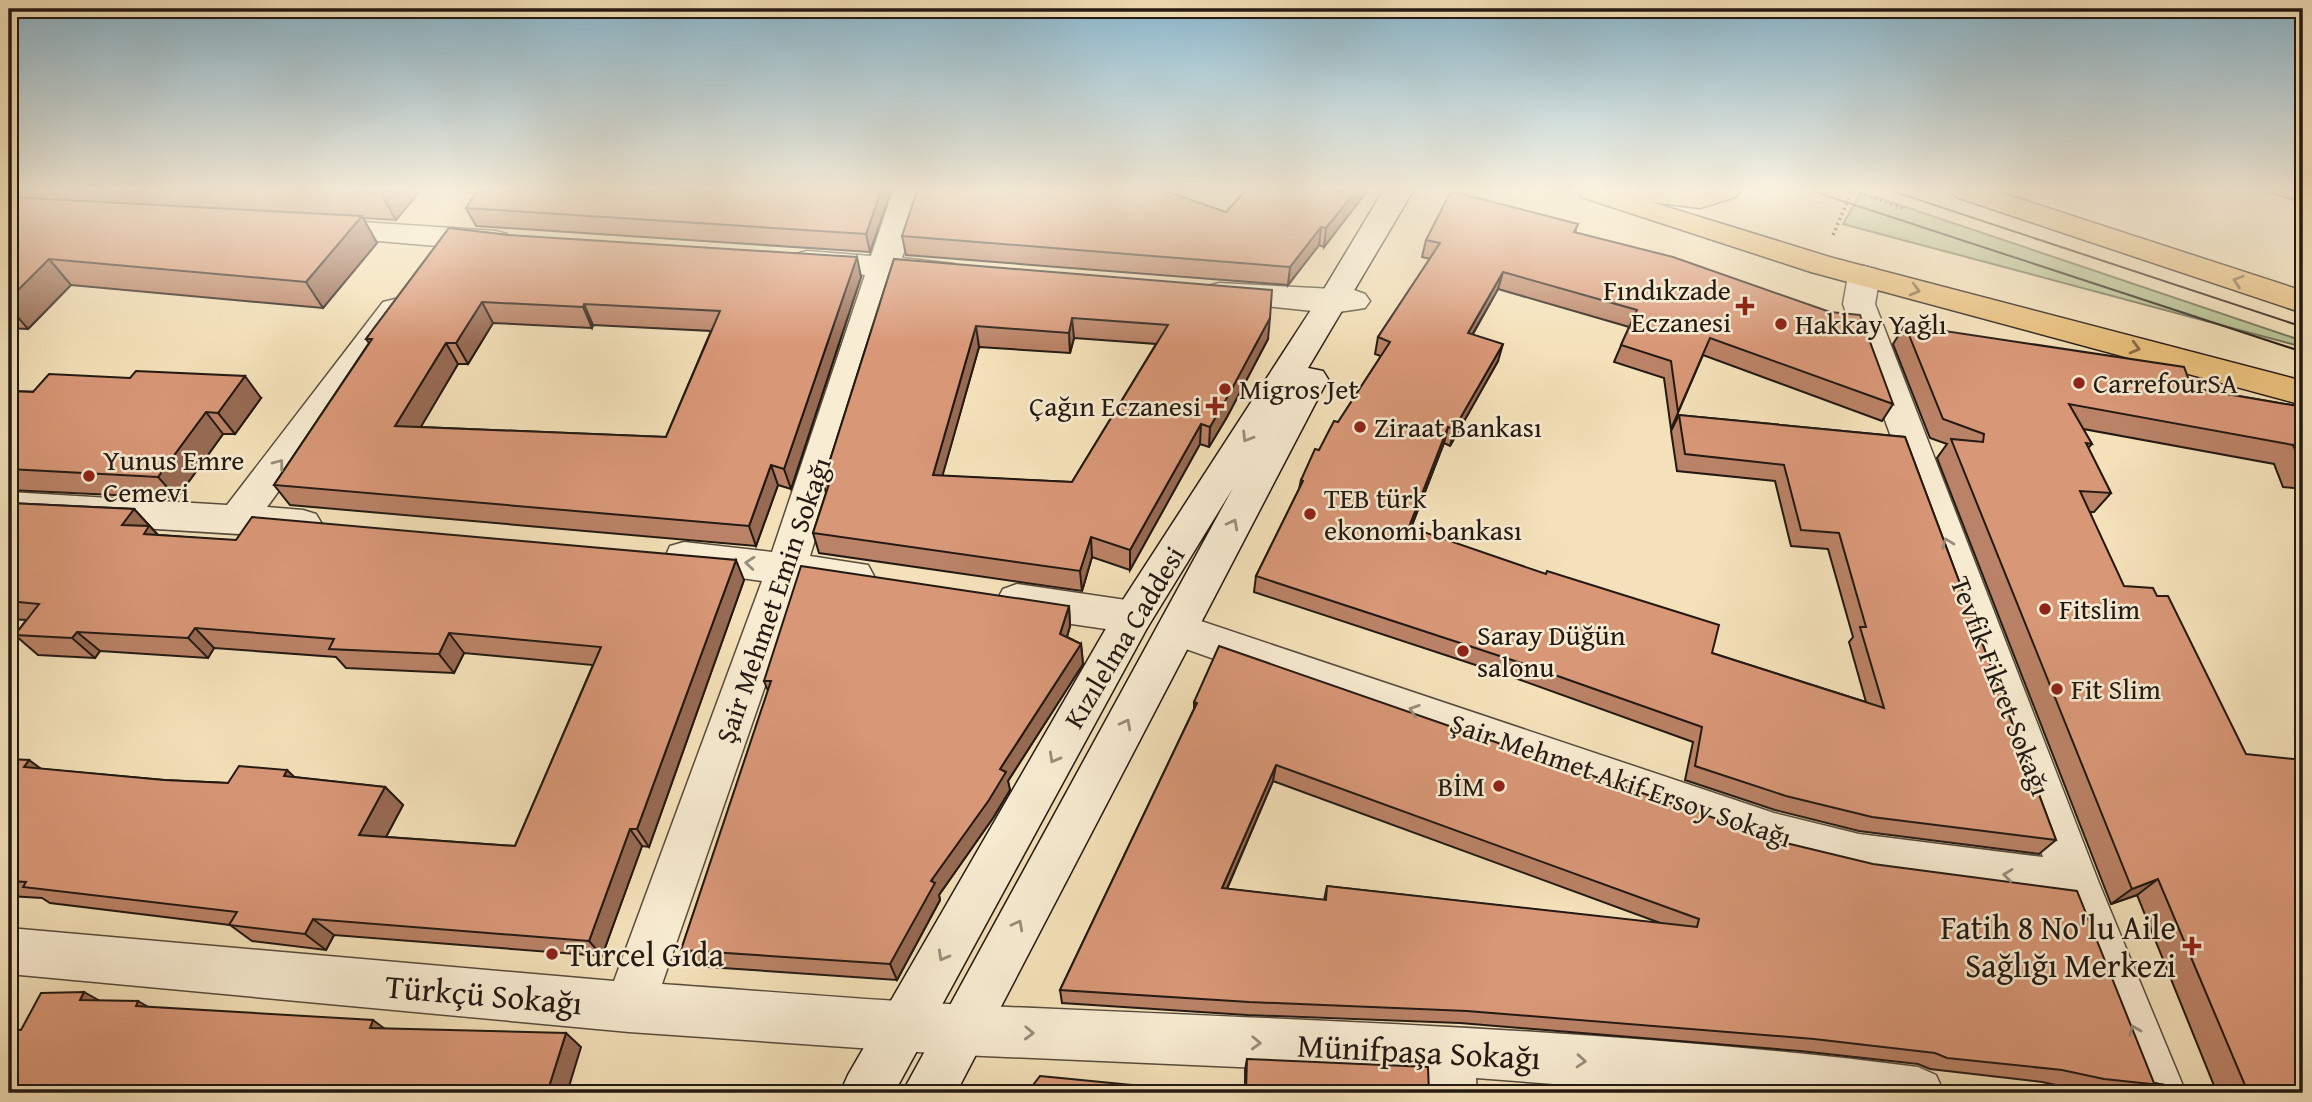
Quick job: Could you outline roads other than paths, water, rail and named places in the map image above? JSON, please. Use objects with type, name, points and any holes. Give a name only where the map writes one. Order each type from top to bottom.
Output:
[{"type":"main road","points":[[1748,242],[1822,265],[2303,393]]},
{"type":"main road","points":[[2123,242],[2303,302]]},
{"type":"street","points":[[238,518],[445,242]]},
{"type":"street","points":[[525,242],[531,244]]},
{"type":"street","name":"Şair Mehmet Emin Sokağı","points":[[629,1007],[788,566],[891,242]]},
{"type":"street","name":"Kızılelma Caddesi","points":[[928,1093],[1177,629],[1373,242]]},
{"type":"street","name":"Kızılelma Caddesi","points":[[866,1093],[1133,617],[1383,242]]},
{"type":"street","points":[[775,259],[978,274]]},
{"type":"street","name":"Tevfik Fikret Sokağı","points":[[1864,276],[1858,304],[2076,883],[2160,1093]]},
{"type":"street","points":[[1196,291],[1343,302]]},
{"type":"street","points":[[9,506],[238,518],[334,527]]},
{"type":"street","points":[[650,554],[788,566],[884,580]]},
{"type":"street","name":"Şair Mehmet Akif Ersoy Sokağı","points":[[981,594],[1133,617],[1177,629],[1774,834],[1859,855],[2076,883]]},
{"type":"street","name":"Türkçü Sokağı","points":[[9,951],[629,1007],[905,1024],[961,1030]]},
{"type":"street","name":"Münifpaşa Sokağı","points":[[961,1030],[1450,1072],[1786,1084],[1918,1093]]},
{"type":"tram line","points":[[1969,242],[2303,352]]},
{"type":"tram line","points":[[2047,242],[2303,327]]},
{"type":"place","name":"Fındıkzade Eczanesi","points":[[1745,306]]},
{"type":"place","name":"Hakkay Yağlı","points":[[1781,324]]},
{"type":"place","name":"CarrefourSA","points":[[2079,383]]},
{"type":"place","name":"Migros Jet","points":[[1225,389]]},
{"type":"place","name":"Çağın Eczanesi","points":[[1215,406]]},
{"type":"place","name":"Ziraat Bankası","points":[[1360,427]]},
{"type":"place","name":"Yunus Emre Cemevi","points":[[89,476]]},
{"type":"place","name":"TEB türk ekonomi bankası","points":[[1310,514]]},
{"type":"place","name":"Fitslim","points":[[2045,609]]},
{"type":"place","name":"Saray Düğün salonu","points":[[1463,651]]},
{"type":"place","name":"Fit Slim","points":[[2057,689]]},
{"type":"place","name":"BİM","points":[[1499,786]]},
{"type":"place","name":"Fatih 8 No'lu Aile Sağlığı Merkezi","points":[[2192,946]]},
{"type":"place","name":"Turcel Gıda","points":[[552,954]]}]
